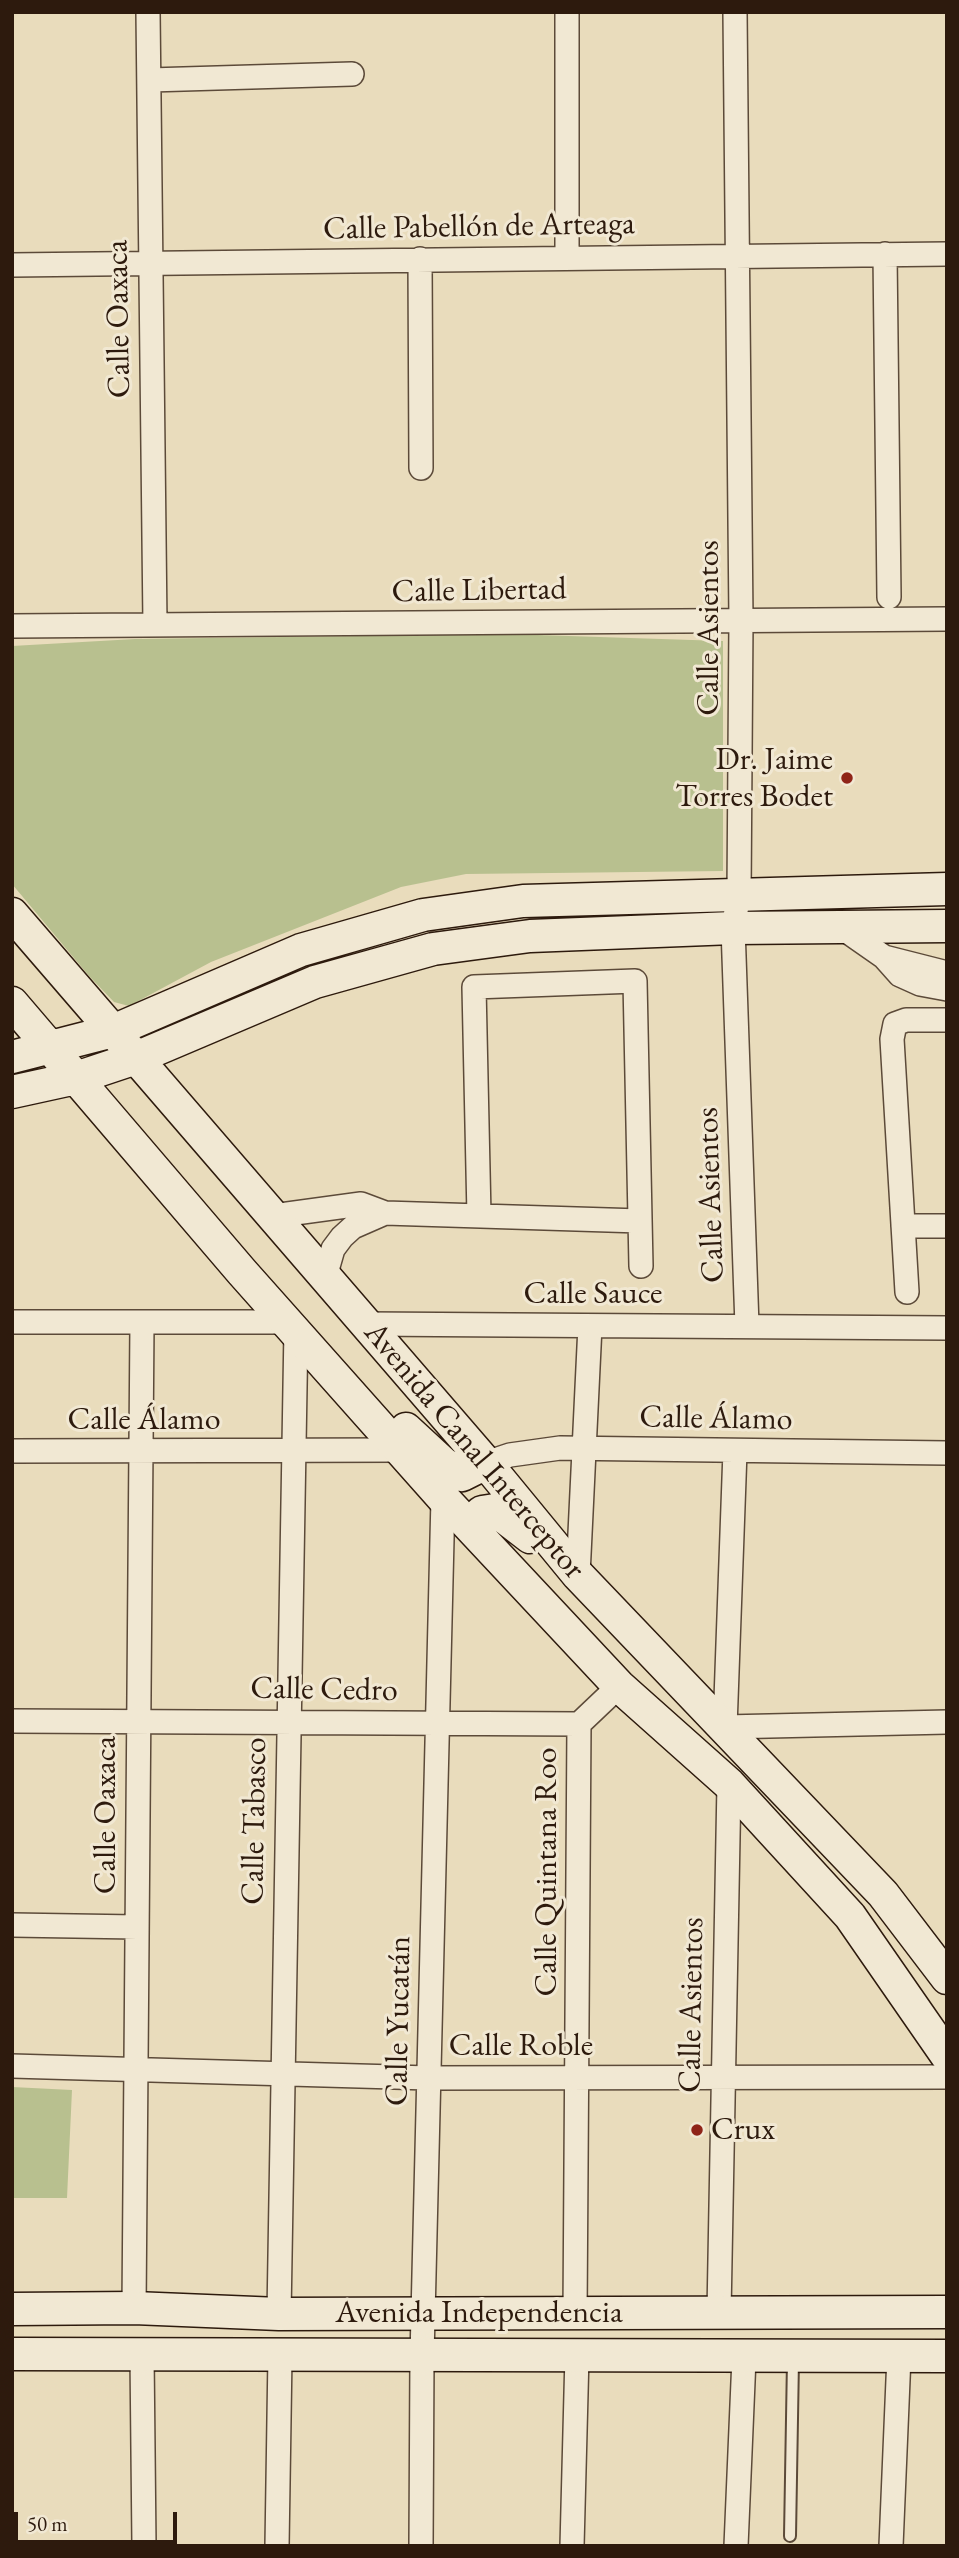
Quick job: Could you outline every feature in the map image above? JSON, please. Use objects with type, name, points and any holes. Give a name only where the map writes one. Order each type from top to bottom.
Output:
[{"type":"main road","points":[[12,1057],[113,1031],[301,950],[423,915],[523,901],[947,889]]},
{"type":"main road","name":"Avenida Canal Interceptor","points":[[12,914],[486,1463],[578,1575],[883,1894],[947,1978]]},
{"type":"main road","points":[[12,1092],[76,1078],[136,1058],[315,982],[433,949],[530,936],[733,928],[947,926]]},
{"type":"main road","name":"Avenida Canal Interceptor","points":[[12,1003],[242,1272],[293,1325],[443,1498],[619,1686],[729,1784],[850,1916],[947,2056]]},
{"type":"main road","points":[[341,1380],[383,1408],[444,1464],[462,1475],[486,1463]]},
{"type":"main road","points":[[472,1528],[474,1520],[482,1512],[495,1510],[552,1558],[578,1575]]},
{"type":"main road","name":"Avenida Independencia","points":[[12,2309],[134,2308],[279,2314],[947,2312]]},
{"type":"main road","name":"Avenida Independencia","points":[[12,2354],[744,2358],[947,2356]]},
{"type":"street","name":"Calle Oaxaca","points":[[148,12],[155,625]]},
{"type":"street","points":[[566,12],[567,258]]},
{"type":"street","name":"Calle Asientos","points":[[735,12],[741,620],[739,894],[733,928],[747,1326]]},
{"type":"street","points":[[150,80],[352,74]]},
{"type":"street","points":[[886,254],[889,597]]},
{"type":"street","name":"Calle Pabellón de Arteaga","points":[[12,265],[947,254]]},
{"type":"street","points":[[420,259],[421,468]]},
{"type":"street","name":"Calle Libertad","points":[[12,626],[947,619]]},
{"type":"street","points":[[842,927],[884,957],[900,975],[920,984],[947,989]]},
{"type":"street","points":[[884,957],[947,973]]},
{"type":"street","points":[[479,1216],[474,987],[635,981],[641,1266]]},
{"type":"street","points":[[907,1292],[892,1039],[895,1024],[906,1020],[947,1020]]},
{"type":"street","points":[[273,1216],[361,1204],[385,1213],[640,1221]]},
{"type":"street","points":[[325,1277],[330,1255],[342,1237],[353,1227],[385,1213]]},
{"type":"street","points":[[903,1226],[947,1226]]},
{"type":"street","points":[[12,1322],[293,1325]]},
{"type":"street","name":"Calle Oaxaca","points":[[134,2308],[142,1323]]},
{"type":"street","name":"Calle Sauce","points":[[366,1324],[947,1328]]},
{"type":"street","name":"Calle Tabasco","points":[[279,2314],[293,1325]]},
{"type":"street","points":[[578,1575],[590,1326]]},
{"type":"street","name":"Calle Álamo","points":[[486,1463],[538,1450],[584,1449],[947,1453]]},
{"type":"street","name":"Calle Álamo","points":[[12,1451],[140,1453],[402,1450]]},
{"type":"street","points":[[735,1451],[725,1727],[947,1722]]},
{"type":"street","name":"Calle Yucatán","points":[[421,2546],[422,2356],[443,1498]]},
{"type":"street","points":[[579,1724],[619,1686]]},
{"type":"street","name":"Calle Cedro","points":[[12,1721],[288,1720],[579,1724]]},
{"type":"street","name":"Calle Quintana Roo","points":[[575,2314],[579,1724]]},
{"type":"street","name":"Calle Asientos","points":[[719,2312],[729,1784]]},
{"type":"street","points":[[12,1926],[137,1927]]},
{"type":"street","name":"Calle Roble","points":[[12,2066],[429,2078],[947,2077]]},
{"type":"street","points":[[142,2355],[145,2546]]},
{"type":"street","points":[[277,2546],[280,2355]]},
{"type":"street","points":[[572,2546],[577,2355]]},
{"type":"street","points":[[891,2546],[899,2356]]},
{"type":"street","points":[[736,2546],[744,2358]]},
{"type":"lane","points":[[790,2536],[793,2357]]},
{"type":"green space","points":[[507,634],[723,641],[723,871],[466,874],[401,887],[211,962],[129,1006],[114,1002],[89,976],[12,884],[12,646],[135,639]]},
{"type":"green space","points":[[12,2087],[72,2090],[67,2198],[12,2198]]},
{"type":"place","name":"Dr. Jaime Torres Bodet","points":[[847,778]]},
{"type":"place","name":"Crux","points":[[697,2130]]}]
